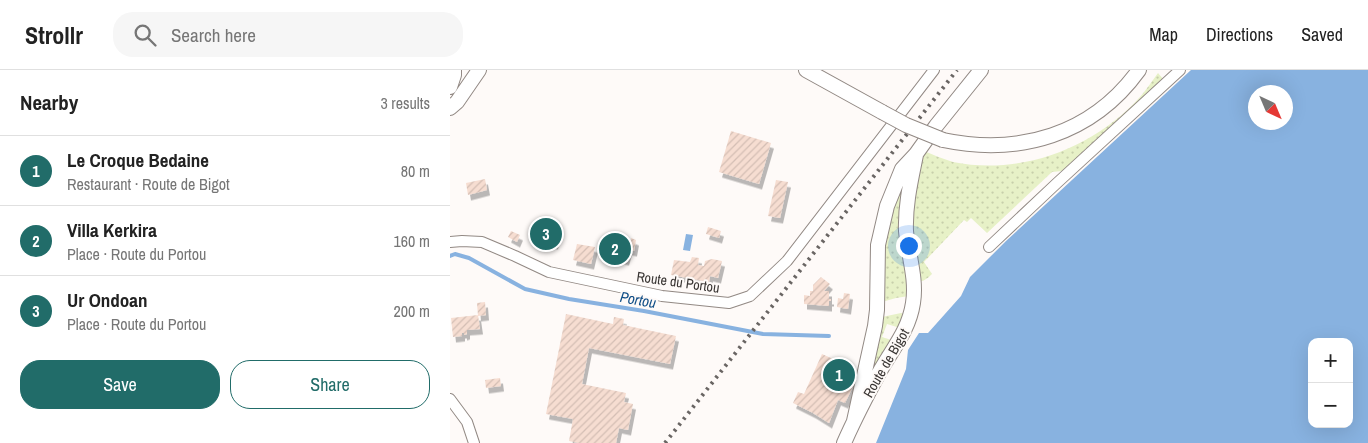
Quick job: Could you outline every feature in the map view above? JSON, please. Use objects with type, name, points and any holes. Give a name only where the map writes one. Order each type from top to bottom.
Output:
[{"type":"main road","points":[[450,87],[454,70]]},
{"type":"main road","points":[[450,108],[457,102],[479,70]]},
{"type":"main road","points":[[806,70],[913,128],[943,140],[1000,146],[1033,141],[1062,132],[1094,114],[1112,101],[1128,85],[1139,70]]},
{"type":"main road","name":"Route de Bigot","points":[[854,421],[875,326],[877,310],[877,259],[881,228],[887,206],[902,169],[916,154],[981,70]]},
{"type":"main road","name":"Route de Bigot","points":[[844,443],[870,389],[909,322],[914,297],[906,233],[906,212],[916,154]]},
{"type":"street","name":"Route du Portou","points":[[450,242],[482,242],[548,272],[662,296],[729,303],[750,296],[787,261],[934,70]]},
{"type":"street","points":[[989,247],[1180,70]]},
{"type":"street","points":[[450,399],[467,422],[474,443]]},
{"type":"green space","points":[[1158,73],[1164,80],[1104,136],[1062,171],[1052,172],[987,233],[971,218],[967,222],[964,220],[924,262],[932,274],[925,280],[919,281],[912,225],[918,166],[924,151],[953,162],[979,165],[1004,165],[1030,161],[1055,154],[1079,144],[1101,131],[1122,115],[1140,97]]},
{"type":"green space","points":[[897,191],[904,192],[909,296],[882,302],[882,250]]},
{"type":"green space","points":[[901,313],[906,315],[900,328],[887,324],[882,337],[891,340],[871,375],[882,317]]},
{"type":"water","points":[[1191,70],[1368,70],[1368,443],[876,443],[906,369],[908,350],[919,333],[928,333],[961,296],[970,277],[1006,241]]},
{"type":"water","points":[[686,234],[693,235],[690,251],[683,250]]},
{"type":"building","points":[[731,131],[771,143],[759,184],[719,172]]},
{"type":"building","points":[[485,179],[487,190],[468,195],[466,183]]},
{"type":"building","points":[[776,180],[788,182],[780,218],[768,216]]},
{"type":"building","points":[[535,222],[559,230],[555,244],[537,239],[538,235],[532,233]]},
{"type":"building","points":[[708,227],[721,231],[719,238],[706,234]]},
{"type":"building","points":[[511,231],[520,235],[517,242],[508,237]]},
{"type":"building","points":[[631,238],[636,240],[634,251],[629,250],[626,260],[600,254],[603,239],[630,245]]},
{"type":"building","points":[[577,244],[595,247],[591,264],[573,260]]},
{"type":"building","points":[[692,257],[699,258],[698,265],[704,266],[705,261],[712,259],[722,261],[718,278],[710,276],[709,282],[671,275],[674,260],[690,262]]},
{"type":"building","points":[[821,277],[830,284],[824,291],[829,291],[829,299],[831,301],[829,301],[829,306],[804,304],[804,295],[810,296],[810,291],[813,291],[813,285]]},
{"type":"building","points":[[844,293],[850,294],[848,309],[837,307],[838,298],[843,299]]},
{"type":"building","points":[[485,302],[486,315],[478,316],[477,303]]},
{"type":"building","points":[[566,314],[613,324],[614,317],[624,319],[623,325],[676,336],[670,364],[589,348],[582,384],[626,393],[624,402],[633,404],[628,430],[619,428],[616,443],[579,443],[569,441],[573,419],[546,414]]},
{"type":"building","points":[[478,315],[480,329],[467,330],[467,334],[464,335],[462,333],[462,336],[453,337],[451,318]]},
{"type":"building","points":[[822,354],[842,363],[841,365],[850,369],[848,372],[858,376],[845,403],[838,400],[829,423],[793,403],[798,392],[804,394]]},
{"type":"building","points":[[500,378],[501,386],[486,388],[485,380]]},
{"type":"waterway","name":"Portou","points":[[450,256],[455,254],[469,258],[525,289],[569,299],[644,311],[763,334],[829,336]]},
{"type":"railway","points":[[665,443],[957,70]]},
{"type":"place","name":"Ur Ondoan","points":[[546,234]]},
{"type":"place","name":"Villa Kerkira","points":[[615,249]]},
{"type":"place","name":"Le Croque Bedaine","points":[[839,375]]}]
